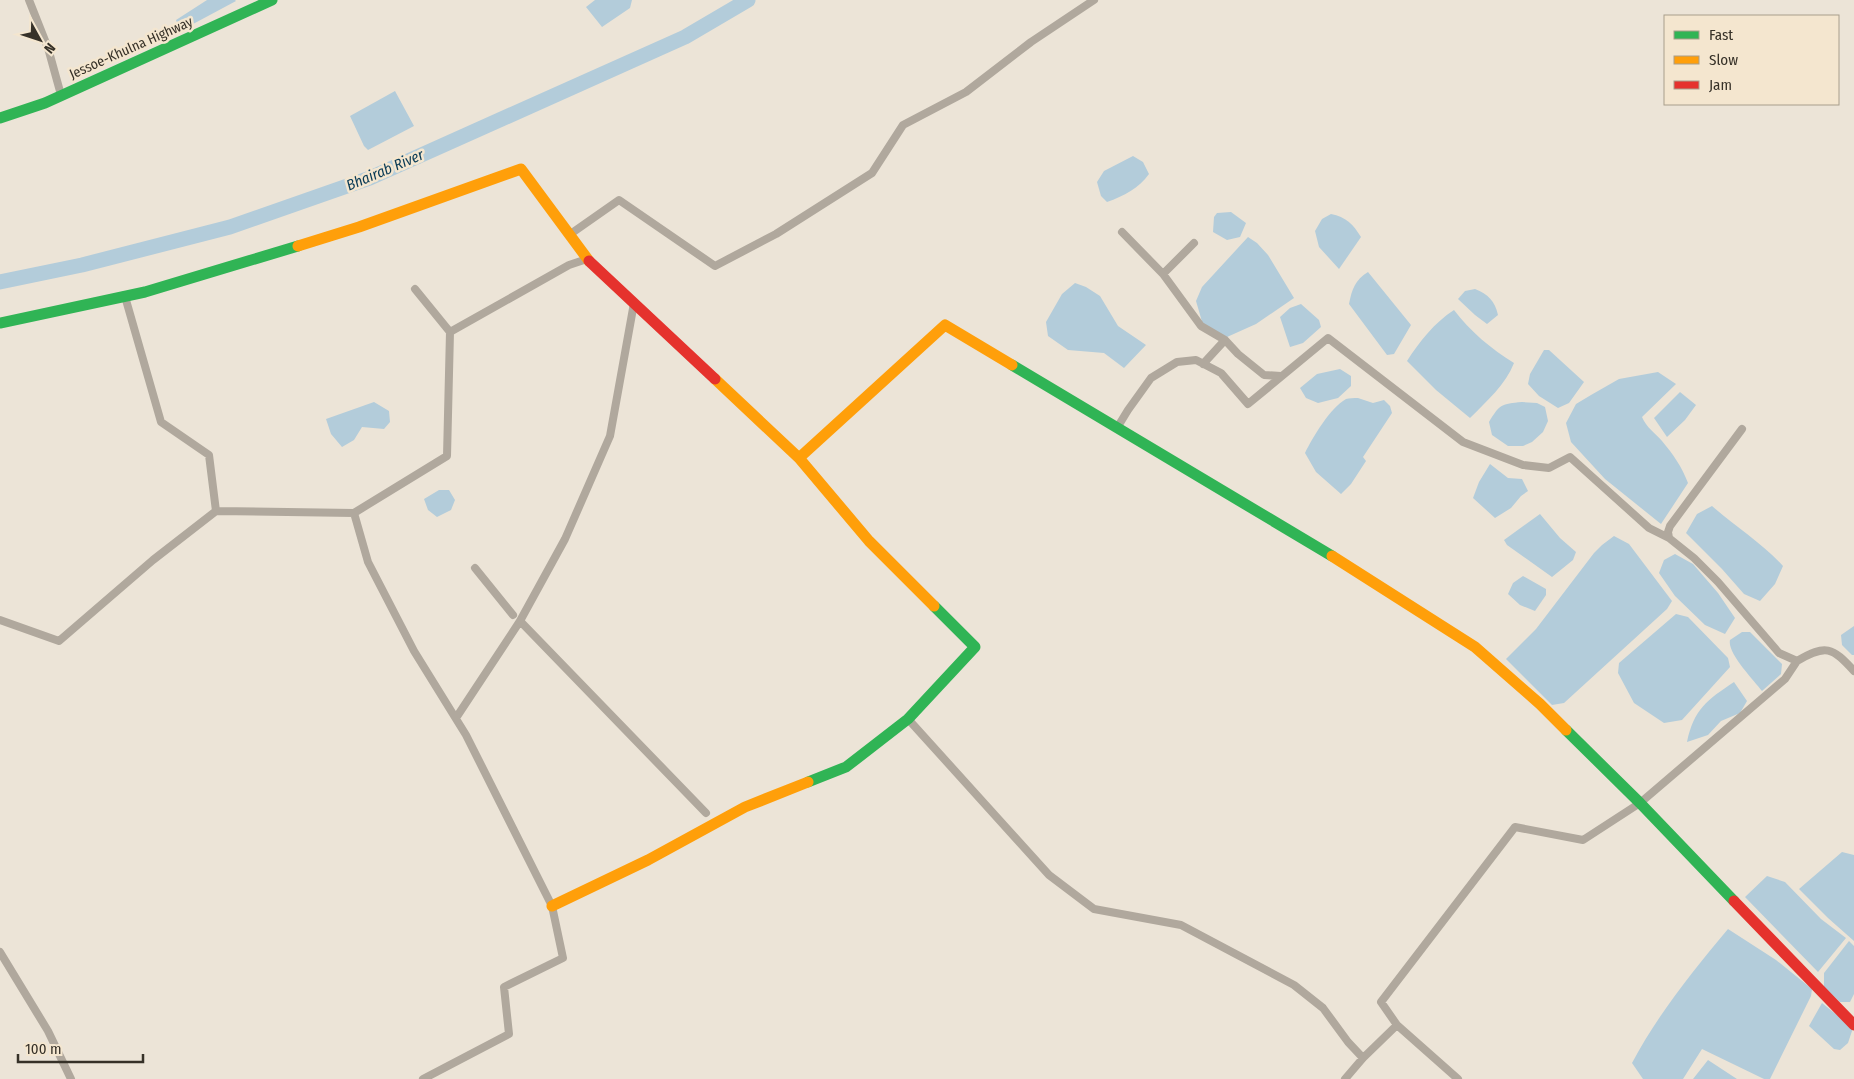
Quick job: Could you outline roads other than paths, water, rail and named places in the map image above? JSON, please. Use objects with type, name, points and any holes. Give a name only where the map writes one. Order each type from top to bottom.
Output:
[{"type":"main road","name":"Jessoe-Khulna Highway","points":[[0,118],[62,96],[272,0]]},
{"type":"main road","points":[[0,324],[145,292],[359,227],[521,169],[587,259],[799,458],[869,541],[975,647],[908,719],[846,767],[745,808],[648,860],[552,906]]},
{"type":"main road","points":[[799,458],[945,324],[1360,573],[1475,647],[1540,704],[1640,803],[1854,1026]]},
{"type":"street","points":[[29,0],[48,48],[62,96]]},
{"type":"street","points":[[569,235],[619,200],[715,266],[776,234],[872,173],[903,125],[966,92],[1032,42],[1094,0]]},
{"type":"street","points":[[1122,232],[1163,274],[1201,326],[1225,340],[1238,354],[1264,375],[1281,376]]},
{"type":"street","points":[[1163,274],[1194,244]]},
{"type":"street","points":[[450,332],[569,265],[587,259]]},
{"type":"street","points":[[0,620],[59,641],[153,560],[216,511],[354,513],[447,456],[450,332],[415,289]]},
{"type":"street","points":[[126,300],[161,422],[210,454],[216,511]]},
{"type":"street","points":[[456,718],[520,621],[566,539],[610,436],[634,303]]},
{"type":"street","points":[[1117,428],[1151,378],[1177,362],[1196,360],[1221,374],[1248,404],[1328,338],[1463,442],[1523,465],[1549,468],[1570,457],[1649,528],[1669,538],[1694,558],[1718,582],[1779,653],[1797,661]]},
{"type":"street","points":[[1203,364],[1225,340]]},
{"type":"street","points":[[1669,538],[1670,526],[1742,429]]},
{"type":"street","points":[[354,513],[368,562],[414,652],[466,735],[552,906],[563,958],[504,987],[509,1034],[423,1079]]},
{"type":"street","points":[[475,568],[512,615]]},
{"type":"street","points":[[520,621],[706,813]]},
{"type":"street","points":[[1458,1079],[1397,1025],[1382,1002],[1514,826],[1583,840],[1640,803],[1785,679],[1797,661],[1812,652],[1827,650],[1839,654],[1854,671]]},
{"type":"street","points":[[908,719],[1049,875],[1094,909],[1181,925],[1294,984],[1323,1008],[1348,1042],[1363,1058]]},
{"type":"street","points":[[0,952],[48,1031],[71,1079]]},
{"type":"street","points":[[1345,1079],[1363,1058],[1397,1025]]},
{"type":"water","points":[[207,0],[236,1],[180,31],[176,20]]},
{"type":"water","points":[[595,0],[632,0],[630,8],[602,27],[586,7]]},
{"type":"water","points":[[395,91],[414,126],[368,150],[364,146],[350,116]]},
{"type":"water","points":[[1133,156],[1143,162],[1149,174],[1131,191],[1107,202],[1101,196],[1097,182],[1104,171]]},
{"type":"water","points":[[1231,212],[1246,223],[1240,237],[1227,240],[1213,232],[1214,217],[1217,213]]},
{"type":"water","points":[[1331,214],[1349,222],[1361,237],[1339,269],[1319,247],[1315,231],[1322,219]]},
{"type":"water","points":[[1248,237],[1257,243],[1268,255],[1294,298],[1256,324],[1227,337],[1203,325],[1196,301],[1202,287]]},
{"type":"water","points":[[1368,272],[1411,325],[1394,354],[1387,355],[1349,304],[1355,285]]},
{"type":"water","points":[[1075,283],[1086,287],[1100,296],[1118,326],[1146,345],[1124,368],[1104,353],[1068,350],[1048,336],[1046,322],[1062,294]]},
{"type":"water","points":[[1475,289],[1484,293],[1497,310],[1498,315],[1487,324],[1458,299],[1465,291]]},
{"type":"water","points":[[1301,304],[1319,320],[1321,327],[1303,343],[1290,347],[1280,317],[1290,308]]},
{"type":"water","points":[[1454,310],[1481,339],[1514,363],[1501,385],[1470,418],[1436,390],[1407,361],[1428,333]]},
{"type":"water","points":[[1544,350],[1549,350],[1584,382],[1569,403],[1558,408],[1539,396],[1528,384],[1530,374]]},
{"type":"water","points":[[1340,369],[1351,376],[1351,386],[1338,398],[1318,403],[1306,398],[1300,388],[1317,374]]},
{"type":"water","points":[[1658,372],[1676,384],[1642,417],[1648,427],[1673,456],[1688,483],[1661,524],[1605,479],[1571,442],[1566,423],[1576,404],[1619,379]]},
{"type":"water","points":[[1680,392],[1696,405],[1685,420],[1667,437],[1654,418]]},
{"type":"water","points":[[1358,398],[1373,403],[1384,400],[1390,406],[1392,413],[1363,457],[1366,461],[1351,484],[1341,494],[1316,472],[1305,453],[1317,431],[1334,409],[1346,399]]},
{"type":"water","points":[[374,402],[389,411],[390,422],[384,429],[362,427],[354,440],[342,447],[331,434],[326,419]]},
{"type":"water","points":[[1522,402],[1537,403],[1545,407],[1548,421],[1543,432],[1532,442],[1523,446],[1508,446],[1492,435],[1489,422],[1502,406]]},
{"type":"water","points":[[1490,464],[1508,478],[1522,479],[1528,491],[1511,508],[1495,518],[1473,498],[1479,482]]},
{"type":"water","points":[[439,490],[449,490],[455,500],[451,510],[437,517],[428,510],[424,499]]},
{"type":"water","points":[[1712,506],[1758,542],[1783,566],[1775,584],[1760,601],[1744,594],[1686,533],[1697,514]]},
{"type":"water","points":[[1540,514],[1560,538],[1576,552],[1573,560],[1552,577],[1507,545],[1504,540]]},
{"type":"water","points":[[1614,536],[1629,544],[1672,601],[1667,609],[1564,703],[1552,705],[1506,659],[1536,629],[1594,553]]},
{"type":"water","points":[[1675,554],[1693,564],[1718,593],[1735,618],[1725,634],[1705,625],[1675,596],[1659,573],[1664,560]]},
{"type":"water","points":[[1523,576],[1546,589],[1546,595],[1535,611],[1520,605],[1508,594],[1513,583]]},
{"type":"water","points":[[1676,614],[1688,617],[1728,658],[1730,667],[1682,720],[1664,723],[1634,703],[1618,673],[1619,663]]},
{"type":"water","points":[[1854,626],[1854,655],[1852,655],[1842,645],[1841,635]]},
{"type":"water","points":[[1742,632],[1750,632],[1782,664],[1781,674],[1762,691],[1737,659],[1730,645],[1730,640]]},
{"type":"water","points":[[1734,682],[1747,701],[1740,713],[1721,721],[1708,735],[1687,742],[1694,721],[1703,706],[1716,694]]},
{"type":"water","points":[[1842,852],[1854,855],[1854,941],[1799,889]]},
{"type":"water","points":[[1767,876],[1785,882],[1821,919],[1846,938],[1818,972],[1745,897]]},
{"type":"water","points":[[1728,929],[1776,960],[1812,989],[1811,996],[1770,1079],[1764,1079],[1702,1049],[1683,1079],[1643,1079],[1632,1063],[1642,1045],[1677,993]]},
{"type":"water","points":[[1849,941],[1854,946],[1854,994],[1850,1002],[1840,1002],[1824,987],[1824,973]]},
{"type":"water","points":[[1822,1003],[1853,1028],[1848,1043],[1840,1050],[1834,1049],[1809,1026]]},
{"type":"water","points":[[1708,1060],[1737,1079],[1693,1079]]},
{"type":"waterway","name":"Bhairab River","points":[[0,282],[82,265],[230,227],[370,178],[685,37],[748,0]]}]
